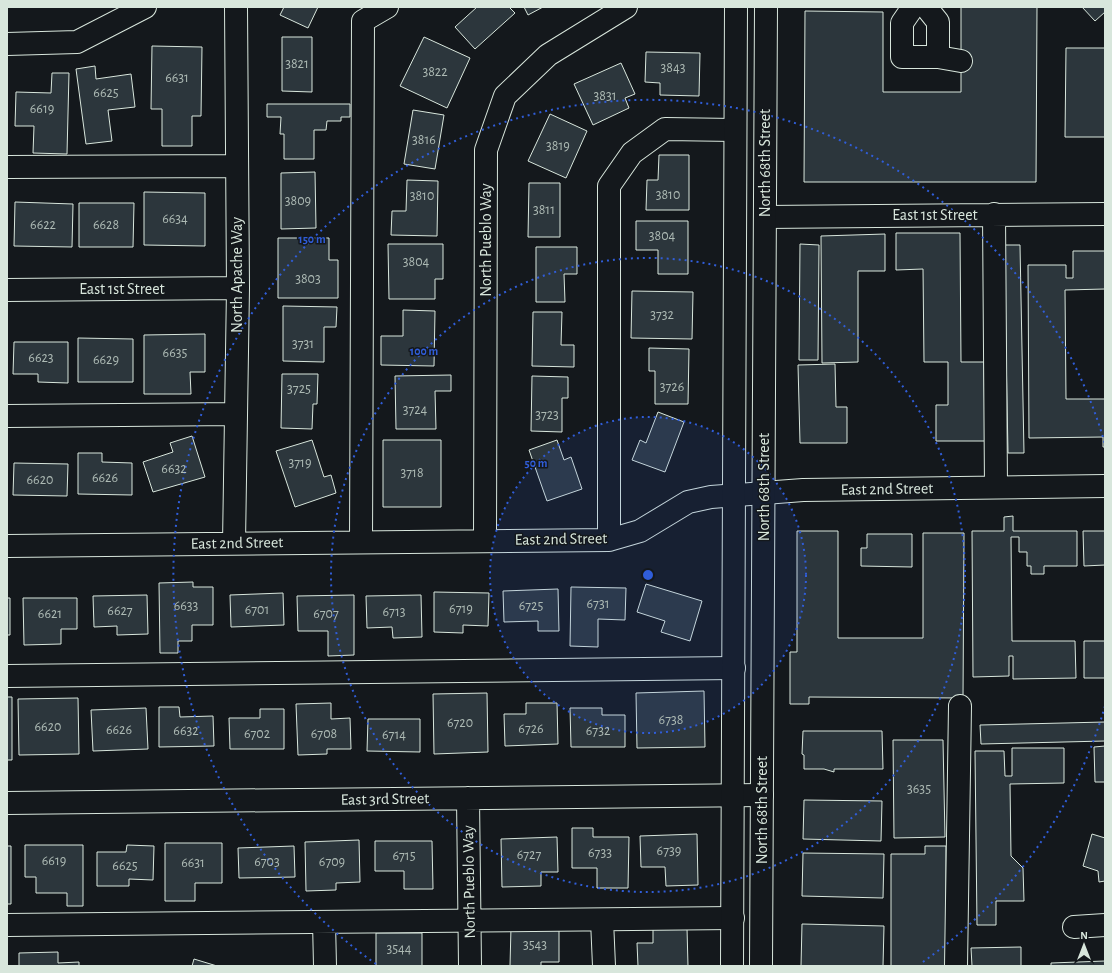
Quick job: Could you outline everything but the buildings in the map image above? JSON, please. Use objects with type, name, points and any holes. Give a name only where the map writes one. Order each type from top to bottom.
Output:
[{"type":"street","points":[[7,44],[77,42],[144,7]]},
{"type":"street","name":"North Apache Way","points":[[234,543],[238,288],[236,7]]},
{"type":"street","points":[[361,542],[363,22],[387,7]]},
{"type":"street","name":"North Pueblo Way","points":[[485,540],[486,150],[505,96],[548,55],[626,7]]},
{"type":"street","name":"North 68th Street","points":[[732,966],[736,7]]},
{"type":"street","name":"North 68th Street","points":[[761,966],[766,7]]},
{"type":"street","points":[[913,7],[902,23],[902,57],[938,57],[961,61]]},
{"type":"street","points":[[926,7],[938,22],[938,57]]},
{"type":"street","points":[[609,540],[609,186],[632,153],[665,129],[735,130]]},
{"type":"street","points":[[7,167],[237,166]]},
{"type":"street","points":[[994,214],[996,487]]},
{"type":"street","name":"East 1st Street","points":[[765,216],[1105,214]]},
{"type":"street","name":"East 1st Street","points":[[7,290],[238,288]]},
{"type":"street","points":[[7,416],[236,414]]},
{"type":"street","name":"East 2nd Street","points":[[7,546],[485,540],[609,540],[640,531],[688,502],[711,497],[803,490],[1105,486]]},
{"type":"street","points":[[7,676],[734,668]]},
{"type":"street","points":[[956,966],[960,706]]},
{"type":"street","name":"East 3rd Street","points":[[7,803],[710,796],[732,794],[762,795]]},
{"type":"street","name":"North Pueblo Way","points":[[468,798],[470,966]]},
{"type":"street","points":[[7,926],[733,918]]},
{"type":"street","points":[[602,920],[604,966]]},
{"type":"street","points":[[324,922],[325,966]]},
{"type":"street","points":[[1074,927],[1105,925]]}]
